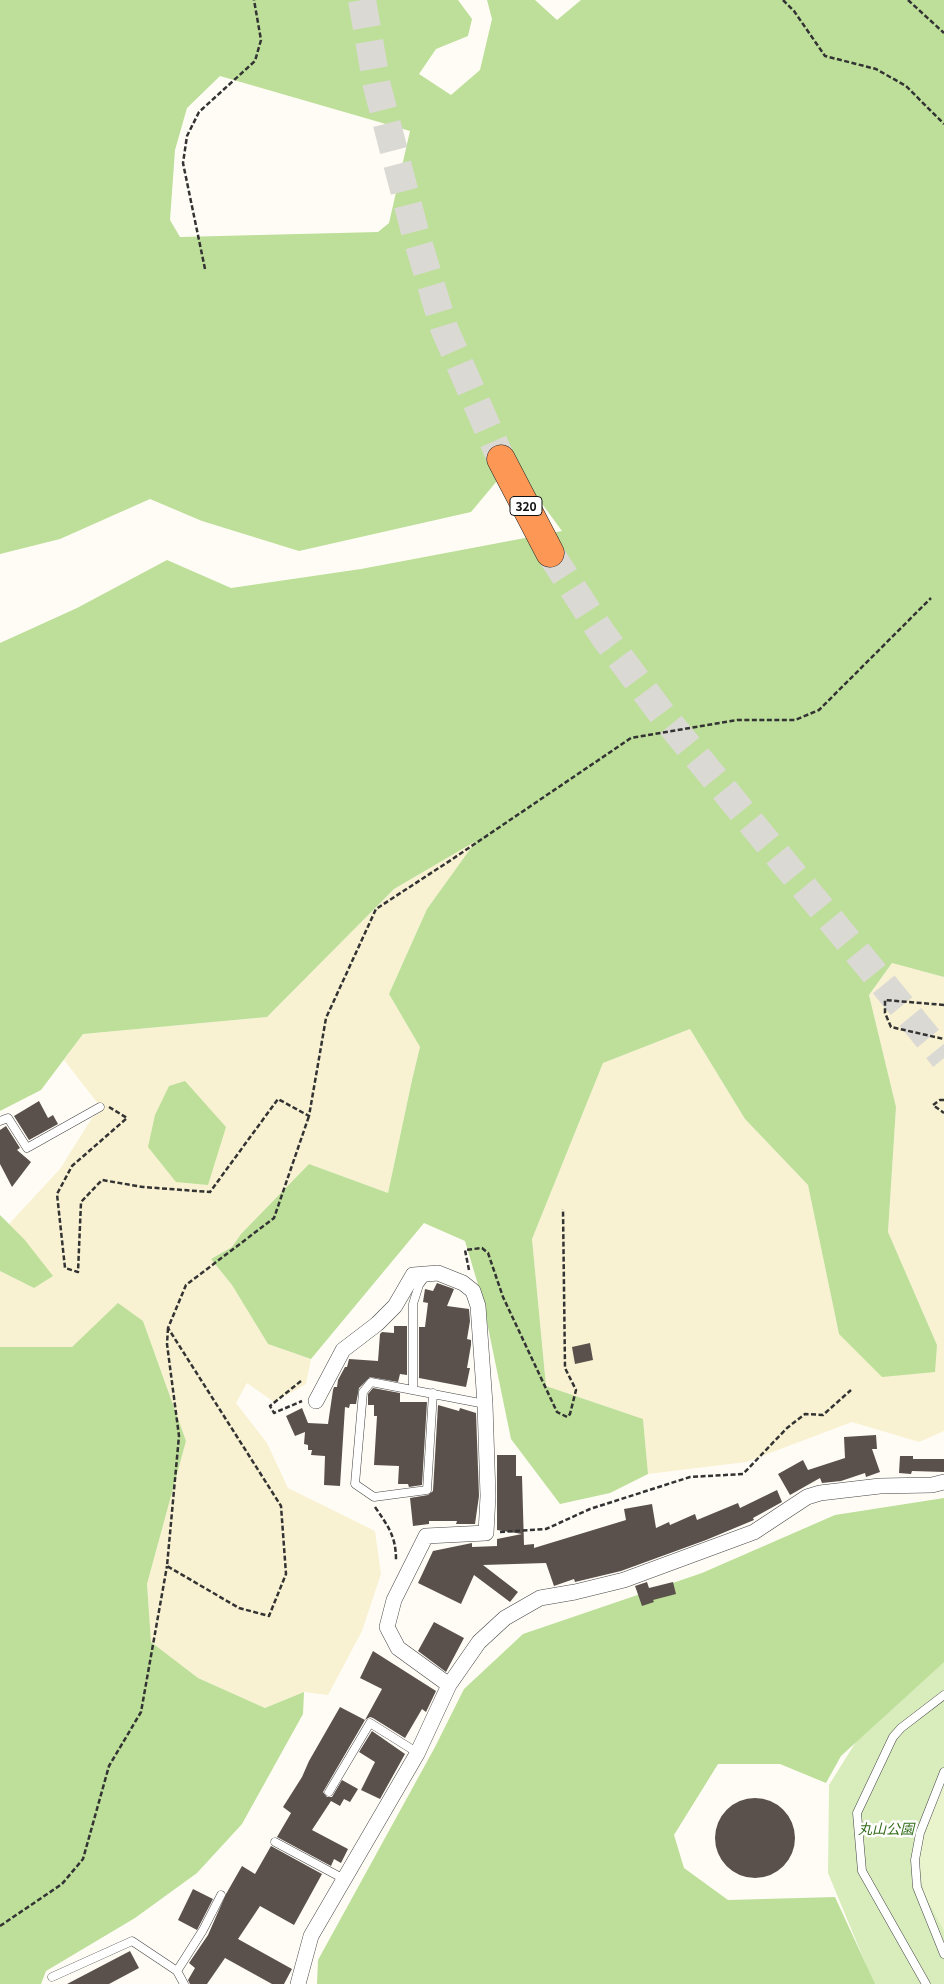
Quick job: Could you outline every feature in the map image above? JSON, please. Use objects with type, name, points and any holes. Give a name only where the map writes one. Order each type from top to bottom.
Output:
[{"type":"highway","name":"320","points":[[501,459],[550,553]]},
{"type":"street","points":[[318,1397],[343,1350],[377,1324],[395,1306],[413,1275],[438,1273],[464,1283],[473,1291],[478,1306],[485,1404],[488,1496],[486,1533],[426,1536],[394,1600],[387,1627],[398,1648],[449,1685]]},
{"type":"street","points":[[298,1984],[311,1936],[418,1752],[449,1685],[480,1642],[505,1618],[540,1598],[576,1592],[624,1580],[754,1532],[807,1496],[880,1486],[932,1485],[944,1482]]},
{"type":"lane","points":[[0,1121],[8,1118],[27,1148],[100,1107]]},
{"type":"lane","points":[[413,1389],[413,1304],[419,1285],[428,1273]]},
{"type":"lane","points":[[433,1393],[427,1490],[374,1497],[355,1484],[363,1392],[371,1382],[413,1389],[433,1393],[485,1404]]},
{"type":"lane","points":[[926,1984],[862,1871],[857,1814],[893,1737],[901,1728],[944,1695]]},
{"type":"lane","points":[[329,1792],[370,1723],[418,1752]]},
{"type":"lane","points":[[944,1772],[920,1833],[915,1860],[916,1887],[944,1954]]},
{"type":"lane","points":[[275,1842],[344,1879]]},
{"type":"lane","points":[[177,1971],[203,1930],[221,1895]]},
{"type":"lane","points":[[52,1977],[132,1941],[177,1971],[184,1984]]},
{"type":"path","points":[[205,269],[183,163],[187,136],[199,112],[255,61],[261,40],[254,0]]},
{"type":"path","points":[[783,0],[794,11],[825,56],[876,68],[906,86],[944,124]]},
{"type":"path","points":[[908,0],[944,33]]},
{"type":"path","points":[[0,1926],[62,1884],[83,1859],[109,1766],[141,1712],[167,1566],[180,1436],[167,1344],[168,1328],[186,1285],[274,1218],[309,1116],[326,1018],[376,909],[631,738],[737,720],[795,720],[819,710],[931,598]]},
{"type":"path","points":[[944,1005],[885,1000],[885,1013],[892,1027],[944,1039]]},
{"type":"path","points":[[100,1107],[112,1107],[127,1118],[72,1166],[57,1194],[65,1268],[78,1272],[81,1202],[102,1180],[143,1187],[210,1192],[278,1099],[309,1116]]},
{"type":"path","points":[[944,1100],[940,1100],[933,1105],[944,1113]]},
{"type":"path","points":[[473,1291],[466,1250],[482,1248],[488,1253],[503,1297],[557,1412],[567,1417],[570,1414],[576,1390],[565,1368],[563,1208]]},
{"type":"path","points":[[167,1566],[239,1608],[269,1616],[286,1574],[281,1506],[168,1328]]},
{"type":"path","points":[[300,1381],[270,1406],[274,1413],[318,1397]]},
{"type":"path","points":[[486,1533],[546,1530],[590,1509],[690,1477],[743,1474],[787,1428],[805,1414],[823,1415],[851,1390]]},
{"type":"path","points":[[374,1497],[374,1506],[390,1529],[396,1544],[396,1573],[404,1581]]},
{"type":"shaded area","points":[[477,840],[427,909],[389,994],[420,1047],[388,1193],[309,1164],[241,1234],[232,1247],[211,1259],[232,1285],[268,1344],[311,1359],[306,1384],[274,1402],[247,1383],[236,1403],[267,1443],[288,1488],[375,1531],[381,1574],[362,1631],[328,1695],[304,1692],[265,1708],[198,1678],[151,1642],[147,1584],[186,1441],[143,1321],[118,1304],[72,1347],[0,1347],[0,1271],[34,1288],[24,1239],[9,1224],[60,1169],[92,1118],[103,1110],[64,1060],[83,1034],[267,1017],[394,889]]},
{"type":"shaded area","points":[[892,963],[944,977],[944,1431],[919,1442],[852,1422],[746,1462],[648,1474],[643,1419],[546,1386],[532,1239],[603,1063],[690,1029],[745,1119],[808,1185],[839,1334],[937,1345],[888,1232],[896,1107],[869,995]]},
{"type":"green space","points":[[0,0],[458,0],[472,19],[468,36],[436,49],[419,74],[451,95],[480,70],[492,19],[487,0],[535,0],[557,20],[581,0],[944,0],[944,977],[892,963],[869,995],[896,1107],[888,1232],[937,1345],[935,1372],[882,1377],[839,1334],[808,1185],[745,1119],[690,1029],[603,1063],[532,1239],[546,1386],[643,1419],[648,1474],[610,1493],[560,1504],[511,1439],[482,1298],[465,1241],[424,1223],[311,1359],[268,1344],[232,1285],[211,1259],[232,1247],[241,1234],[309,1164],[388,1193],[420,1047],[389,994],[427,909],[476,841],[394,889],[267,1017],[83,1034],[41,1090],[0,1111],[0,643],[77,608],[167,560],[231,588],[361,569],[562,531],[512,463],[471,512],[299,551],[202,521],[150,499],[60,539],[0,554]],"holes":[[[220,76],[410,131],[389,223],[378,232],[180,237],[170,220],[175,150],[187,108]]]},
{"type":"green space","points":[[185,1081],[226,1127],[208,1185],[176,1182],[148,1147],[155,1115],[169,1086]]},
{"type":"green space","points":[[0,1215],[24,1239],[53,1276],[34,1288],[0,1271]]},
{"type":"green space","points":[[118,1303],[143,1321],[186,1441],[147,1584],[151,1642],[198,1678],[265,1708],[304,1692],[303,1714],[242,1824],[197,1873],[135,1918],[46,1971],[41,1984],[0,1984],[0,1347],[72,1347]]},
{"type":"green space","points":[[944,1498],[944,1662],[841,1756],[826,1783],[780,1764],[718,1764],[674,1835],[684,1868],[728,1900],[835,1897],[875,1984],[317,1984],[318,1960],[435,1747],[464,1689],[523,1634],[702,1573],[835,1515]]},
{"type":"green space","name":"丸山公園","points":[[944,1660],[944,1984],[874,1984],[828,1873],[829,1785],[879,1705]]},
{"type":"green space","points":[[944,1780],[944,1931],[923,1892],[918,1854],[927,1823]]},
{"type":"building","points":[[39,1101],[48,1118],[53,1115],[58,1124],[29,1140],[14,1116]]},
{"type":"building","points":[[6,1126],[20,1148],[17,1150],[31,1162],[12,1187],[0,1164],[0,1130]]},
{"type":"building","points":[[437,1283],[454,1289],[447,1306],[469,1309],[470,1321],[467,1339],[471,1340],[471,1345],[467,1368],[470,1368],[466,1387],[419,1378],[419,1327],[425,1327],[428,1303],[423,1302],[425,1289],[433,1291]]},
{"type":"building","points":[[394,1326],[407,1326],[407,1375],[400,1374],[398,1382],[370,1377],[359,1388],[356,1404],[350,1404],[349,1408],[345,1407],[340,1486],[324,1485],[325,1456],[311,1455],[312,1450],[308,1450],[308,1445],[304,1444],[305,1432],[295,1436],[286,1416],[302,1408],[308,1423],[328,1424],[333,1390],[334,1387],[337,1387],[338,1380],[345,1367],[347,1367],[349,1359],[378,1361],[380,1334],[382,1332],[394,1333]]},
{"type":"building","points":[[590,1343],[593,1360],[575,1364],[572,1347]]},
{"type":"building","points":[[373,1388],[400,1393],[400,1402],[427,1402],[422,1485],[409,1487],[408,1484],[398,1484],[399,1466],[374,1465],[377,1416],[374,1416],[374,1405],[368,1405],[368,1394]]},
{"type":"building","points":[[438,1405],[459,1411],[460,1408],[476,1413],[479,1496],[475,1524],[456,1524],[457,1521],[429,1521],[429,1524],[413,1526],[410,1498],[428,1495],[433,1491]]},
{"type":"building","points":[[876,1435],[877,1449],[872,1449],[880,1472],[866,1477],[865,1473],[841,1481],[822,1483],[820,1478],[790,1495],[778,1474],[803,1460],[808,1470],[845,1458],[844,1437]]},
{"type":"building","points":[[497,1455],[516,1455],[516,1476],[522,1476],[524,1545],[534,1544],[534,1548],[626,1520],[624,1509],[652,1504],[656,1528],[669,1522],[670,1525],[695,1514],[697,1520],[738,1503],[740,1508],[777,1490],[782,1502],[753,1518],[754,1520],[706,1540],[621,1571],[575,1582],[574,1579],[554,1586],[546,1563],[483,1565],[518,1592],[510,1602],[474,1575],[461,1604],[418,1583],[433,1551],[472,1543],[472,1547],[497,1546],[497,1539],[522,1534],[497,1530]]},
{"type":"building","points":[[900,1456],[913,1456],[913,1459],[944,1459],[944,1472],[912,1471],[911,1474],[899,1473]]},
{"type":"building","points":[[647,1582],[649,1588],[673,1582],[676,1594],[653,1600],[654,1602],[642,1606],[635,1586]]},
{"type":"building","points":[[434,1622],[464,1638],[446,1672],[418,1651]]},
{"type":"building","points":[[373,1651],[436,1691],[426,1712],[422,1709],[405,1738],[373,1718],[370,1717],[365,1720],[382,1689],[360,1678]]},
{"type":"building","points":[[340,1707],[365,1720],[323,1792],[327,1797],[332,1797],[342,1780],[358,1789],[350,1802],[344,1799],[340,1806],[331,1801],[312,1830],[348,1849],[341,1863],[334,1859],[331,1866],[277,1837],[291,1813],[283,1807],[302,1777]]},
{"type":"building","points":[[372,1731],[405,1754],[380,1799],[361,1790],[375,1762],[359,1752]]},
{"type":"building","points":[[755,1798],[770,1801],[783,1810],[792,1823],[795,1838],[792,1853],[783,1866],[770,1875],[755,1878],[740,1875],[727,1866],[718,1853],[715,1838],[718,1823],[727,1810],[740,1801]]},
{"type":"building","points":[[271,1846],[322,1874],[294,1925],[260,1906],[238,1939],[292,1969],[284,1984],[272,1984],[225,1958],[207,1984],[190,1984],[188,1980],[195,1968],[189,1963],[208,1935],[226,1894],[242,1866],[255,1874]]},
{"type":"building","points":[[193,1889],[213,1899],[197,1930],[178,1920]]},
{"type":"building","points":[[130,1951],[139,1968],[109,1984],[67,1984]]},
{"type":"tunnel","points":[[362,0],[377,86],[415,232],[444,328],[501,459]]},
{"type":"tunnel","points":[[550,553],[603,635],[662,714],[944,1058]]}]
